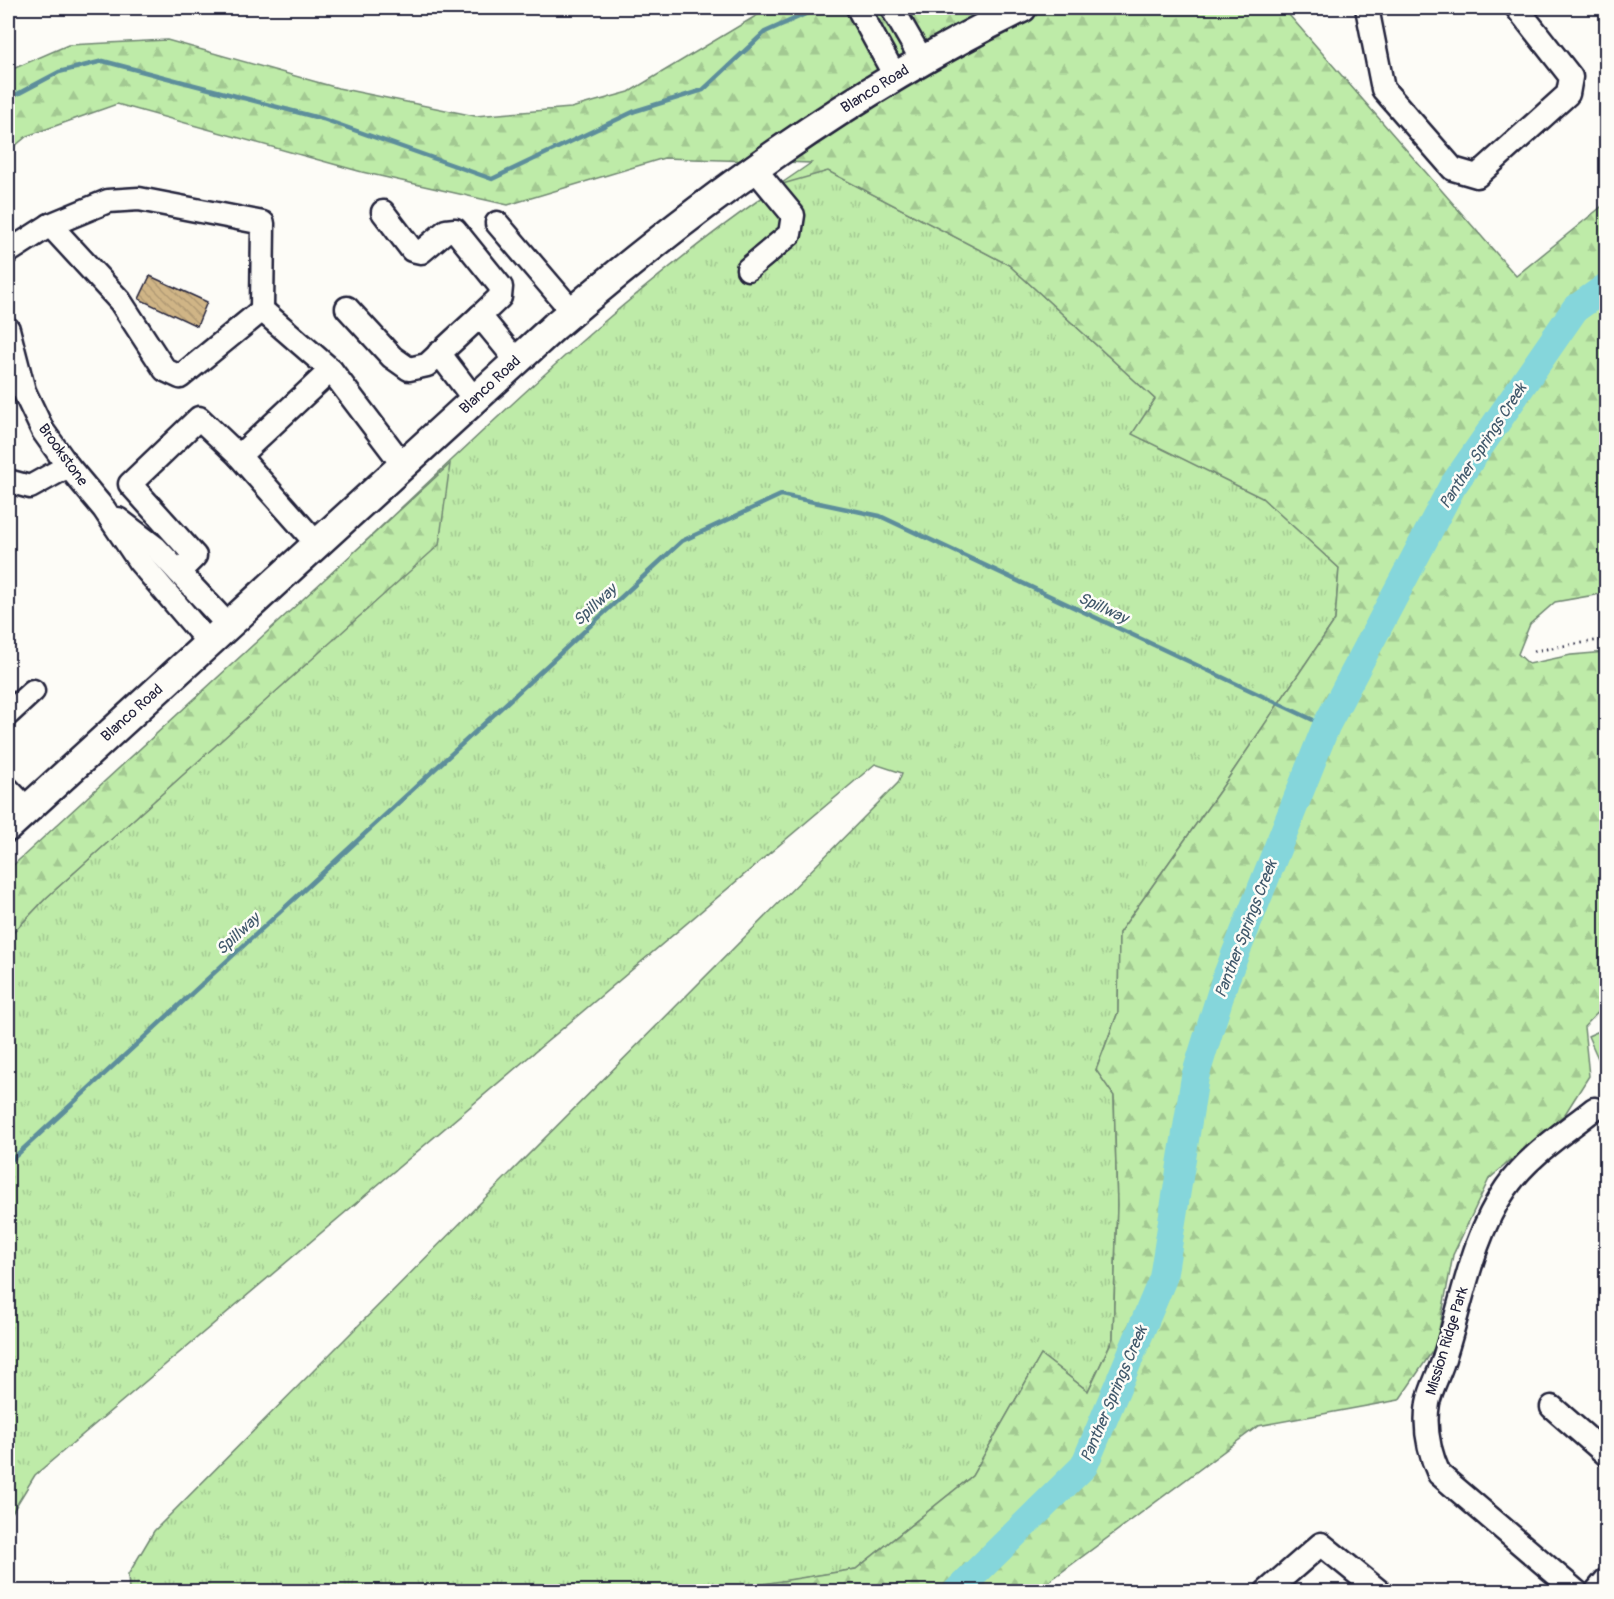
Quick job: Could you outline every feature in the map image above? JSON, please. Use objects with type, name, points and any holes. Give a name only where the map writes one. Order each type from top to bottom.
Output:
[{"type":"main road","name":"Blanco Road","points":[[17,818],[474,399],[624,267],[754,168],[895,76],[1022,8]]},
{"type":"street","points":[[858,8],[895,76]]},
{"type":"street","points":[[891,8],[922,60]]},
{"type":"street","points":[[1367,8],[1383,89],[1453,169],[1477,176],[1568,94],[1571,77],[1517,8]]},
{"type":"street","points":[[748,269],[790,234],[793,215],[754,168]]},
{"type":"street","points":[[8,252],[50,225],[108,201],[139,199],[263,224],[262,310],[331,370],[403,465]]},
{"type":"street","points":[[347,308],[392,357],[409,369],[427,364],[500,297],[501,287],[455,230],[446,231],[421,252],[412,250],[383,212]]},
{"type":"street","points":[[497,223],[572,311]]},
{"type":"street","points":[[50,225],[120,301],[165,370],[180,377],[262,310]]},
{"type":"street","points":[[480,316],[517,361]]},
{"type":"street","name":"Brookstone","points":[[8,329],[32,411],[68,466],[104,509],[139,561],[218,634]]},
{"type":"street","points":[[439,353],[474,399]]},
{"type":"street","points":[[239,456],[331,370]]},
{"type":"street","points":[[178,572],[195,556],[130,484],[199,418],[239,456],[317,544]]},
{"type":"street","points":[[8,481],[30,487],[68,466]]},
{"type":"street","name":"Brookstone","points":[[104,509],[156,548],[178,572],[218,634]]},
{"type":"street","points":[[8,714],[33,691]]},
{"type":"street","points":[[8,789],[17,818]]},
{"type":"street","name":"Mission Ridge Park","points":[[1577,1592],[1439,1474],[1428,1450],[1428,1403],[1445,1356],[1468,1274],[1488,1220],[1506,1187],[1532,1158],[1594,1109]]},
{"type":"street","points":[[1552,1407],[1606,1454]]},
{"type":"street","points":[[1266,1592],[1321,1544],[1380,1592]]},
{"type":"street","points":[[1596,1592],[1606,1580]]},
{"type":"path","points":[[1534,651],[1606,639]]},
{"type":"green space","points":[[769,8],[1283,8],[1516,276],[1606,203],[1606,593],[1555,602],[1530,624],[1518,654],[1529,664],[1571,655],[1606,652],[1606,1004],[1584,1027],[1589,1076],[1565,1114],[1489,1179],[1453,1255],[1436,1346],[1399,1400],[1258,1426],[1036,1591],[719,1591],[856,1569],[972,1476],[1041,1355],[1088,1391],[1113,1338],[1117,1205],[1114,1096],[1096,1070],[1118,1012],[1119,933],[1223,786],[1335,620],[1339,568],[1262,498],[1132,434],[1155,399],[1009,265],[828,171],[779,185],[811,163],[664,158],[508,205],[362,172],[117,104],[27,136],[8,152],[8,71],[68,45],[167,40],[338,88],[475,116],[571,108],[629,92]]},
{"type":"green space","points":[[813,163],[1009,265],[1339,568],[1335,620],[1223,786],[1119,933],[1118,1012],[1096,1070],[1114,1095],[1117,1205],[1113,1338],[1088,1391],[1041,1355],[972,1476],[856,1569],[719,1592],[129,1592],[128,1575],[154,1531],[898,783],[902,773],[875,764],[35,1475],[8,1519],[8,938],[46,898],[334,638],[300,603],[484,429],[610,316],[743,211]]},
{"type":"green space","points":[[450,464],[439,545],[46,898],[8,938],[8,870]]},
{"type":"green space","points":[[1606,1028],[1606,1073],[1605,1074],[1588,1036]]},
{"type":"building","points":[[150,276],[207,302],[197,326],[139,299]]},
{"type":"waterway","points":[[8,99],[59,72],[103,61],[323,119],[492,179],[635,111],[703,90],[765,32],[819,8]]},
{"type":"waterway","name":"Panther Springs Creek","points":[[956,1592],[1084,1466],[1163,1278],[1195,1077],[1225,980],[1326,726],[1452,487],[1575,309],[1606,287]]},
{"type":"waterway","name":"Spillway","points":[[8,1163],[682,541],[781,495],[880,516],[1326,726]]}]
